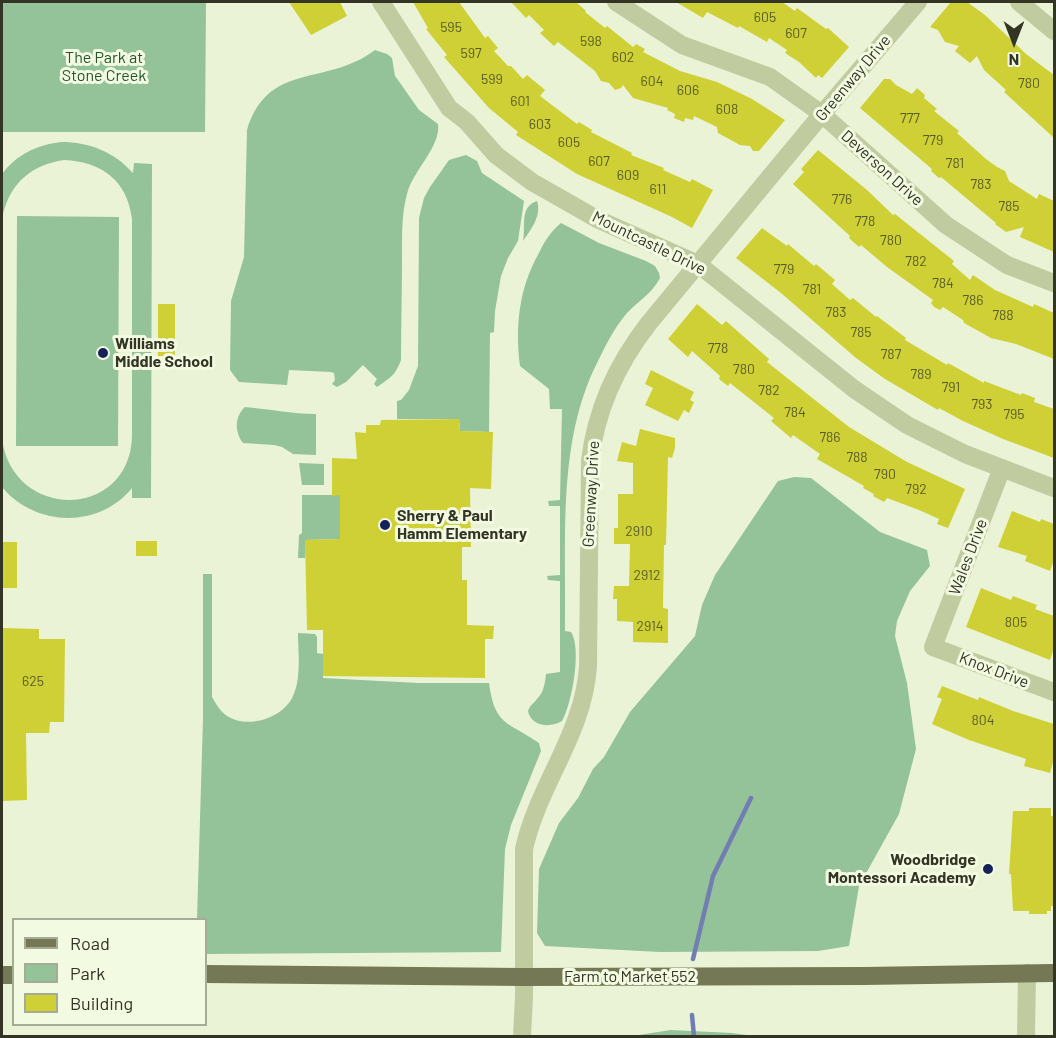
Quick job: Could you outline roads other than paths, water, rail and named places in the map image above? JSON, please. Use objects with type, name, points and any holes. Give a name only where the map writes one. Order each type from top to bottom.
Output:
[{"type":"main road","name":"Farm to Market 552","points":[[207,974],[523,977],[1054,973]]},
{"type":"street","name":"Mountcastle Drive","points":[[381,2],[449,108],[467,122],[496,154],[532,182],[597,219],[698,264],[863,395],[907,425],[965,454],[1054,488]]},
{"type":"street","name":"Deverson Drive","points":[[616,2],[682,45],[770,76],[822,114],[946,225],[1007,265],[1054,283]]},
{"type":"street","name":"Greenway Drive","points":[[522,1036],[524,849],[530,826],[579,718],[587,680],[589,477],[595,431],[610,384],[628,351],[649,323],[918,2]]},
{"type":"street","points":[[1019,2],[1054,31]]},
{"type":"street","name":"Wales Drive","points":[[933,647],[1002,468]]},
{"type":"street","name":"Knox Drive","points":[[933,647],[1054,692]]},
{"type":"street","points":[[1026,1036],[1027,973]]},
{"type":"waterway","points":[[693,959],[713,876],[751,798]]},
{"type":"waterway","points":[[692,1015],[694,1036]]},
{"type":"place","name":"Williams Middle School","points":[[103,353]]},
{"type":"place","name":"Sherry & Paul Hamm Elementary","points":[[385,525]]},
{"type":"place","name":"Woodbridge Montessori Academy","points":[[988,869]]},
{"type":"park label","name":"The Park at Stone Creek","points":[[104,67]]}]
